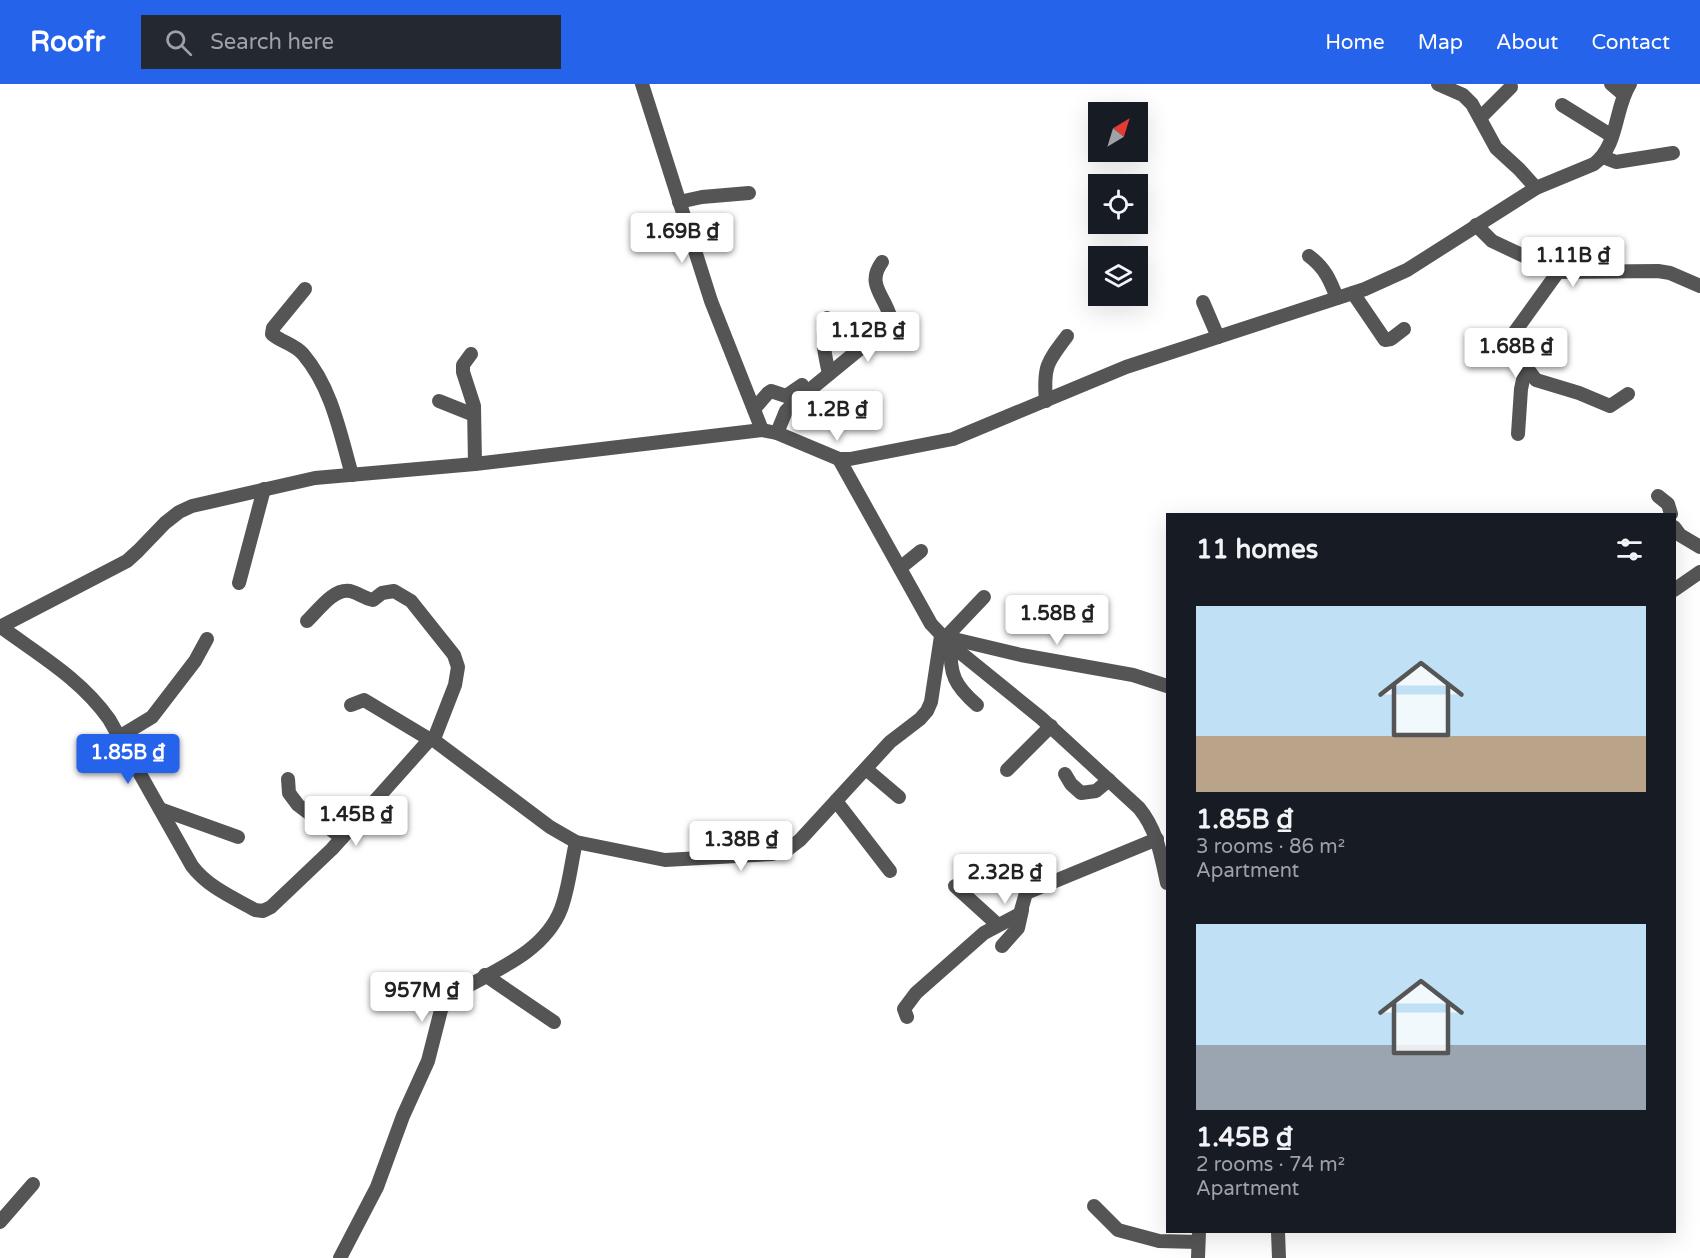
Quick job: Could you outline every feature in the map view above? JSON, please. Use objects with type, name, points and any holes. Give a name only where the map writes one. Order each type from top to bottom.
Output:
[{"type":"street","points":[[642,84],[711,301],[762,430]]},
{"type":"street","points":[[1438,84],[1463,89],[1496,148],[1536,188]]},
{"type":"street","points":[[307,621],[334,594],[342,591],[352,592],[373,600],[382,593],[394,591],[411,601],[454,655],[458,667],[454,685],[432,739],[342,838],[271,907],[263,911],[255,910],[200,877],[97,702],[83,688],[0,627],[127,561],[179,512],[192,506],[298,480],[475,464],[762,430],[777,433],[839,459],[850,459],[953,439],[1126,367],[1353,293],[1407,270],[1536,188],[1594,164],[1603,157],[1610,145],[1627,90],[1611,84]]},
{"type":"street","points":[[1480,118],[1511,87]]},
{"type":"street","points":[[1562,105],[1612,136]]},
{"type":"street","points":[[1603,157],[1616,162],[1673,153]]},
{"type":"street","points":[[680,202],[702,197],[749,193]]},
{"type":"street","points":[[1476,225],[1492,241],[1558,272],[1658,271],[1670,273],[1700,286]]},
{"type":"street","points":[[1309,256],[1328,275],[1337,298]]},
{"type":"street","points":[[777,433],[786,411],[878,334],[886,323],[890,316],[874,279],[882,262]]},
{"type":"street","points":[[1558,272],[1510,340],[1510,346],[1541,383],[1580,393],[1610,406],[1628,394]]},
{"type":"street","points":[[304,289],[273,328],[272,334],[302,353],[321,379],[330,398],[352,475]]},
{"type":"street","points":[[1353,293],[1384,340],[1391,339],[1404,329]]},
{"type":"street","points":[[1203,302],[1218,337]]},
{"type":"street","points":[[827,318],[823,337],[829,374]]},
{"type":"street","points":[[1046,401],[1044,378],[1047,366],[1067,336]]},
{"type":"street","points":[[471,354],[463,364],[463,372],[472,398],[475,464]]},
{"type":"street","points":[[1518,434],[1521,389],[1526,366]]},
{"type":"street","points":[[754,409],[768,393],[790,395],[810,377]]},
{"type":"street","points":[[439,401],[474,415]]},
{"type":"street","points":[[839,459],[931,624],[1051,726],[1139,808],[1160,834],[1166,876]]},
{"type":"street","points":[[239,583],[264,489]]},
{"type":"street","points":[[1658,495],[1668,504],[1671,513]]},
{"type":"street","points":[[1676,529],[1680,535],[1700,547]]},
{"type":"street","points":[[900,568],[921,551]]},
{"type":"street","points":[[1676,589],[1700,572]]},
{"type":"street","points":[[351,705],[364,700],[432,739],[550,827],[576,842],[665,860],[772,854],[787,850],[800,840],[890,742],[927,711],[946,639],[984,597]]},
{"type":"street","points":[[119,737],[152,717],[195,661],[207,639]]},
{"type":"street","points":[[946,639],[1133,675],[1166,686]]},
{"type":"street","points":[[946,639],[954,679],[964,694],[977,705]]},
{"type":"street","points":[[1007,770],[1051,726]]},
{"type":"street","points":[[866,769],[899,797]]},
{"type":"street","points":[[1065,774],[1071,784],[1081,793],[1096,791],[1109,780]]},
{"type":"street","points":[[288,779],[289,793],[298,806],[342,838]]},
{"type":"street","points":[[836,801],[890,871]]},
{"type":"street","points":[[160,809],[238,837]]},
{"type":"street","points":[[1002,946],[1018,928],[1024,897],[1030,891],[1160,834]]},
{"type":"street","points":[[340,1258],[377,1187],[403,1116],[428,1061],[441,1010],[455,993],[529,950],[554,925],[562,907],[576,842]]},
{"type":"street","points":[[955,886],[998,925]]},
{"type":"street","points":[[906,1017],[904,1009],[916,993],[984,933],[1017,917],[1022,910]]},
{"type":"street","points":[[485,975],[554,1022]]},
{"type":"street","points":[[0,1222],[33,1184]]},
{"type":"street","points":[[1094,1206],[1118,1230],[1160,1241],[1198,1237],[1198,1258]]},
{"type":"street","points":[[1278,1233],[1279,1258]]}]
